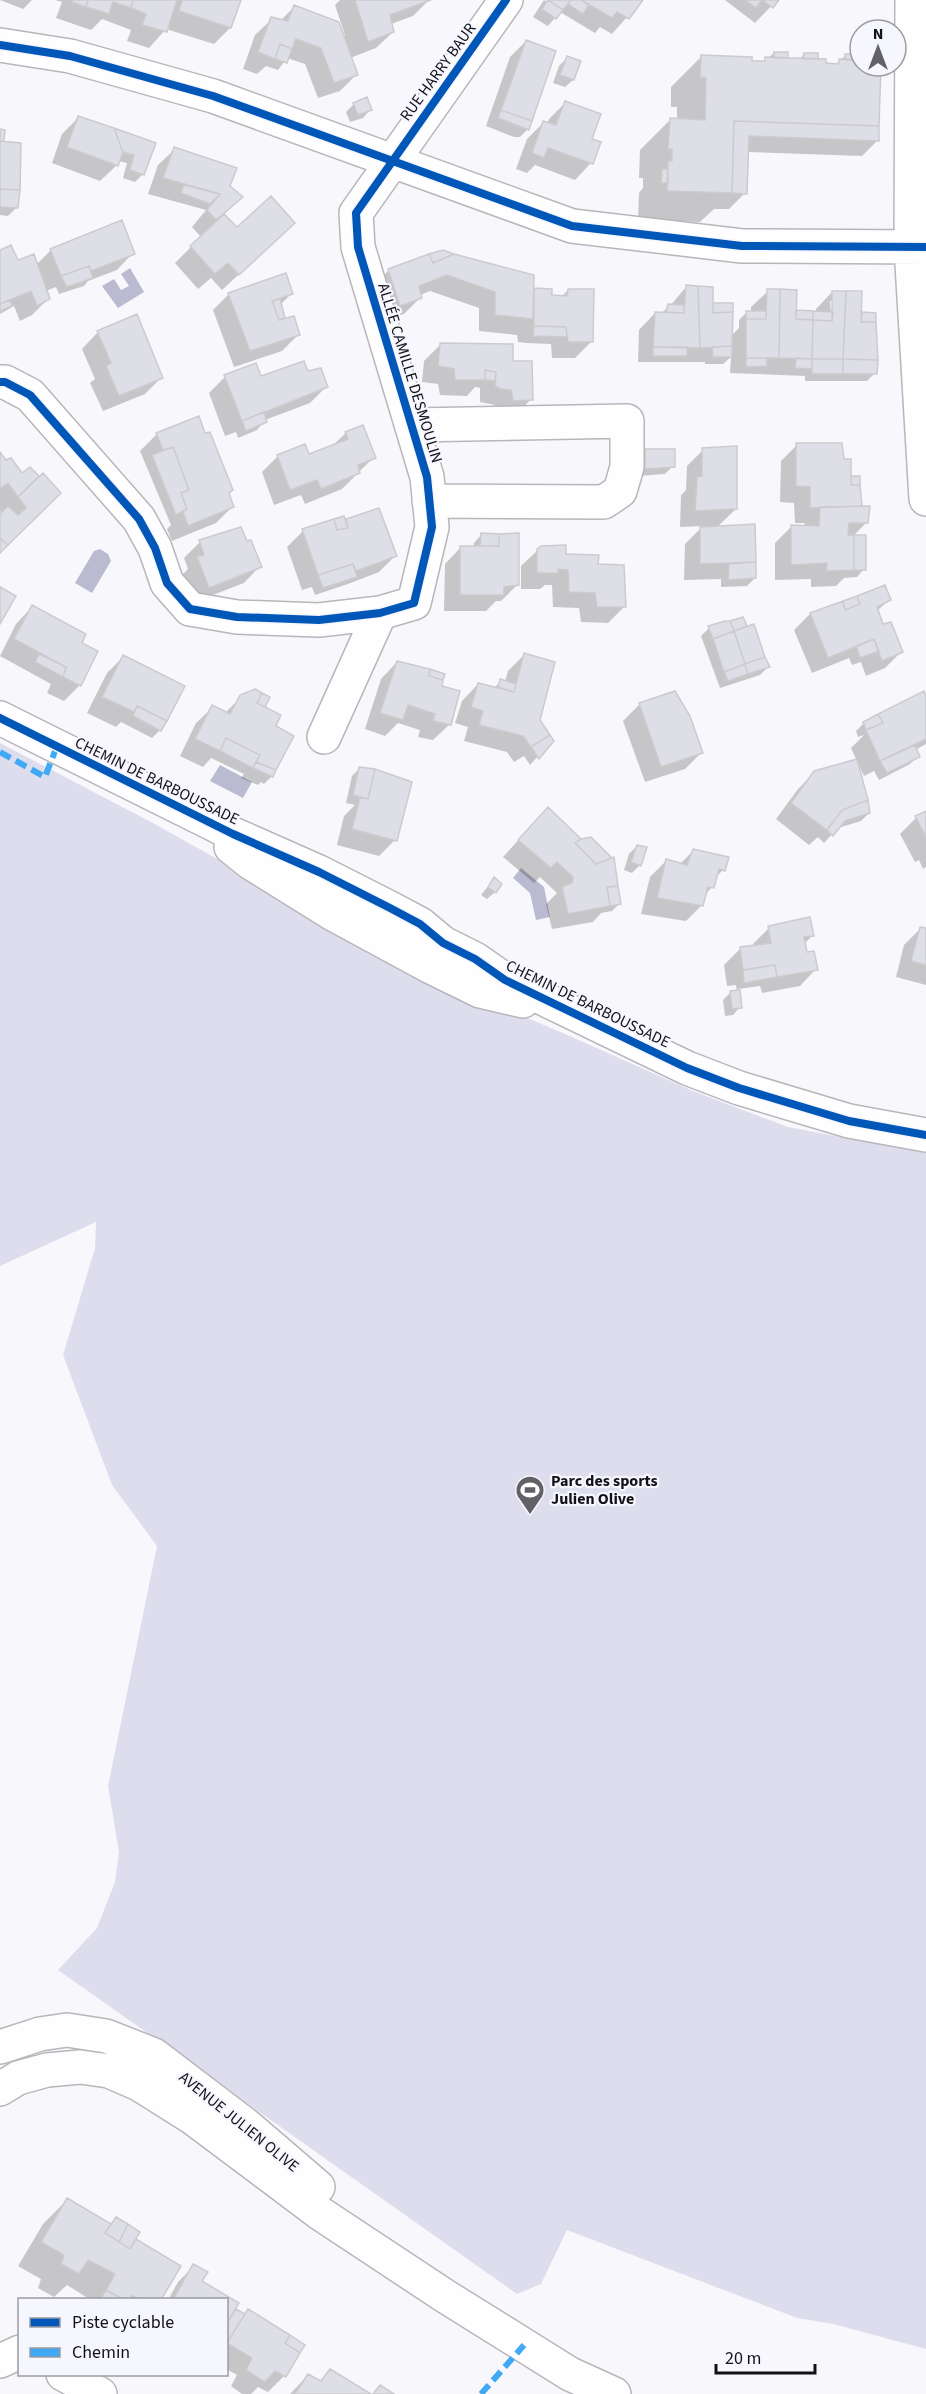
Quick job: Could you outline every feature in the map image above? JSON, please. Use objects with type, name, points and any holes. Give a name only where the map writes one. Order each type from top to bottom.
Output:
[{"type":"street","name":"RUE HARRY BAUR","points":[[391,160],[506,0]]},
{"type":"street","points":[[912,0],[926,483]]},
{"type":"street","points":[[0,45],[70,56],[213,96],[572,226],[742,246],[919,247]]},
{"type":"street","name":"ALLÉE CAMILLE DESMOULIN","points":[[380,613],[414,603],[432,527],[427,477],[358,247],[356,213],[391,160]]},
{"type":"street","points":[[0,382],[5,382],[30,394],[139,519],[155,548],[167,583],[190,609],[237,616],[320,620],[380,613]]},
{"type":"street","name":"ALLÉE CAMILLE DESMOULIN","points":[[412,426],[627,421],[627,467],[621,491],[604,502],[429,501]]},
{"type":"street","points":[[324,737],[380,613]]},
{"type":"street","name":"CHEMIN DE BARBOUSSADE","points":[[0,718],[188,812],[251,863],[333,914],[425,948],[480,991],[562,1010],[687,1068],[739,1088],[849,1121],[926,1135]]},
{"type":"street","name":"AVENUE JULIEN OLIVE","points":[[0,2047],[40,2034],[67,2030],[106,2036],[154,2055],[247,2126],[445,2296]]},
{"type":"street","name":"AVENUE JULIEN OLIVE","points":[[0,2089],[18,2078],[47,2070],[80,2067],[109,2072],[139,2084],[193,2118],[321,2214],[445,2296],[570,2374],[614,2394]]},
{"type":"street","points":[[0,2361],[18,2353]]},
{"type":"street","points":[[67,2376],[100,2394]]},
{"type":"shaded area","points":[[130,268],[144,292],[118,308],[102,286],[114,279],[121,290],[129,286],[121,274]]},
{"type":"shaded area","points":[[100,549],[108,554],[111,561],[92,593],[75,583],[94,551]]},
{"type":"shaded area","name":"Parc des sports Julien Olive","points":[[0,743],[151,822],[431,978],[693,1091],[788,1127],[926,1153],[926,2349],[833,2324],[797,2318],[567,2230],[541,2284],[517,2294],[58,1970],[97,1928],[115,1882],[119,1852],[108,1786],[157,1546],[112,1485],[63,1355],[95,1248],[96,1222],[0,1266]]},
{"type":"shaded area","points":[[220,765],[252,782],[243,798],[210,781]]},
{"type":"shaded area","points":[[521,868],[544,887],[550,917],[536,920],[530,893],[513,878]]},
{"type":"building","points":[[72,0],[88,0],[86,7]]},
{"type":"building","points":[[88,0],[133,0],[131,8],[113,2],[109,14],[86,7]]},
{"type":"building","points":[[133,0],[177,0],[167,32],[142,25],[146,14],[131,8]]},
{"type":"building","points":[[182,0],[241,0],[231,28],[179,11]]},
{"type":"building","points":[[355,0],[431,0],[390,15],[394,32],[368,42]]},
{"type":"building","points":[[548,0],[563,10],[556,19],[542,9]]},
{"type":"building","points":[[548,0],[571,0],[563,10]]},
{"type":"building","points":[[571,0],[581,0],[589,5],[583,14],[568,4]]},
{"type":"building","points":[[581,0],[643,0],[629,19],[617,12],[612,18]]},
{"type":"building","points":[[745,0],[762,0],[756,8]]},
{"type":"building","points":[[762,0],[779,0],[773,8]]},
{"type":"building","points":[[294,5],[339,22],[358,75],[334,83],[321,48],[296,39],[292,49],[280,44],[275,59],[258,52],[271,17],[288,21]]},
{"type":"building","points":[[526,40],[556,51],[532,121],[501,110]]},
{"type":"building","points":[[280,44],[292,49],[287,63],[275,59]]},
{"type":"building","points":[[774,52],[788,52],[788,58],[774,58]]},
{"type":"building","points":[[804,53],[818,53],[818,59],[803,59]]},
{"type":"building","points":[[701,55],[752,57],[752,61],[765,61],[765,57],[826,59],[826,63],[839,64],[839,59],[848,59],[848,78],[881,78],[879,126],[734,121],[732,193],[667,191],[668,161],[672,161],[672,149],[668,149],[670,118],[705,120],[706,78],[700,77]]},
{"type":"building","points":[[567,56],[581,61],[574,80],[560,75]]},
{"type":"building","points":[[367,97],[372,110],[358,115],[353,103]]},
{"type":"building","points":[[565,101],[601,114],[592,139],[601,142],[593,164],[548,148],[544,158],[532,153],[543,121],[556,125]]},
{"type":"building","points":[[501,110],[532,121],[529,130],[498,118]]},
{"type":"building","points":[[78,116],[114,128],[123,152],[118,166],[67,147]]},
{"type":"building","points":[[734,121],[879,126],[879,141],[749,136],[747,194],[732,193]]},
{"type":"building","points":[[114,128],[156,143],[144,175],[130,170],[134,155],[123,152]]},
{"type":"building","points":[[0,129],[5,130],[4,141],[0,141]]},
{"type":"building","points":[[0,141],[21,143],[20,190],[0,189]]},
{"type":"building","points":[[174,147],[237,168],[230,186],[243,197],[216,220],[207,210],[220,194],[163,178]]},
{"type":"building","points":[[662,169],[668,169],[668,183],[661,183]]},
{"type":"building","points":[[184,185],[220,194],[210,204],[181,193]]},
{"type":"building","points":[[0,189],[20,190],[18,208],[0,207]]},
{"type":"building","points":[[271,196],[295,223],[239,275],[228,263],[215,274],[190,246],[224,214],[237,227]]},
{"type":"building","points":[[122,220],[135,254],[91,271],[89,266],[61,276],[50,249]]},
{"type":"building","points":[[11,245],[18,260],[34,254],[50,299],[37,306],[31,291],[0,304],[0,250]]},
{"type":"building","points":[[443,250],[454,254],[433,263],[429,254]]},
{"type":"building","points":[[429,254],[433,263],[454,254],[534,275],[533,319],[495,315],[495,292],[447,275],[419,286],[422,298],[400,306],[388,269]]},
{"type":"building","points":[[89,266],[93,278],[67,287],[61,276]]},
{"type":"building","points":[[286,273],[293,294],[272,301],[279,320],[294,316],[300,335],[250,351],[228,293]]},
{"type":"building","points":[[686,285],[698,286],[700,348],[653,347],[655,312],[684,313]]},
{"type":"building","points":[[698,286],[713,287],[713,313],[733,312],[732,346],[700,348]]},
{"type":"building","points":[[534,288],[552,289],[552,295],[567,296],[568,289],[594,289],[593,342],[568,342],[566,327],[534,326]]},
{"type":"building","points":[[767,289],[780,289],[779,358],[746,358],[746,319],[766,319]]},
{"type":"building","points":[[780,289],[797,290],[796,319],[813,320],[812,359],[779,358]]},
{"type":"building","points":[[832,291],[846,291],[843,359],[812,359],[813,320],[832,321]]},
{"type":"building","points":[[846,291],[862,291],[861,322],[876,322],[878,360],[843,359]]},
{"type":"building","points":[[280,299],[285,318],[279,320],[272,301]]},
{"type":"building","points":[[10,300],[12,306],[0,311],[0,304]]},
{"type":"building","points":[[713,303],[733,303],[733,312],[713,313]]},
{"type":"building","points":[[668,304],[684,305],[684,313],[666,312]]},
{"type":"building","points":[[796,310],[813,311],[813,320],[796,319]]},
{"type":"building","points":[[746,311],[766,311],[766,319],[746,319]]},
{"type":"building","points":[[813,311],[833,312],[832,321],[813,320]]},
{"type":"building","points":[[862,312],[876,313],[876,322],[861,322]]},
{"type":"building","points":[[137,314],[163,378],[119,396],[106,366],[111,363],[97,331]]},
{"type":"building","points":[[534,326],[566,327],[567,337],[533,336]]},
{"type":"building","points":[[440,343],[513,344],[513,361],[532,361],[533,400],[513,401],[511,390],[495,386],[496,372],[485,370],[485,380],[455,380],[454,369],[438,366]]},
{"type":"building","points":[[732,346],[732,357],[713,357],[712,347]]},
{"type":"building","points":[[653,347],[687,347],[687,356],[653,356]]},
{"type":"building","points":[[746,358],[767,358],[767,366],[746,367]]},
{"type":"building","points":[[796,358],[812,359],[812,369],[795,368]]},
{"type":"building","points":[[812,359],[843,359],[843,374],[812,374]]},
{"type":"building","points":[[843,359],[878,360],[877,374],[843,374]]},
{"type":"building","points":[[304,361],[308,371],[321,368],[328,387],[242,421],[224,375],[256,363],[261,376]]},
{"type":"building","points":[[485,370],[496,372],[495,381],[485,380]]},
{"type":"building","points":[[264,412],[267,422],[246,431],[242,421]]},
{"type":"building","points":[[199,416],[205,433],[210,432],[233,490],[229,493],[234,507],[188,526],[183,512],[187,509],[181,493],[189,490],[173,447],[163,450],[156,433]]},
{"type":"building","points":[[363,425],[376,458],[358,465],[360,473],[321,489],[317,480],[290,490],[277,455],[305,444],[309,454],[348,439],[345,432]]},
{"type":"building","points":[[796,443],[842,443],[844,459],[851,459],[851,485],[860,485],[862,506],[810,508],[810,487],[796,486]]},
{"type":"building","points":[[737,446],[737,509],[695,511],[697,477],[702,476],[702,448]]},
{"type":"building","points":[[173,447],[189,490],[181,493],[187,509],[176,515],[152,455]]},
{"type":"building","points":[[645,449],[675,449],[675,467],[645,469]]},
{"type":"building","points":[[0,452],[6,460],[11,458],[22,473],[30,467],[39,476],[18,497],[8,483],[0,489]]},
{"type":"building","points":[[43,473],[61,493],[8,545],[0,538],[0,514],[8,506],[18,515],[26,508],[18,497]]},
{"type":"building","points":[[851,476],[860,476],[860,485],[851,485]]},
{"type":"building","points":[[870,506],[868,523],[849,523],[848,535],[854,535],[854,570],[826,571],[827,563],[791,565],[791,525],[819,526],[820,507]]},
{"type":"building","points":[[379,508],[397,556],[356,571],[353,564],[318,575],[302,529],[334,519],[337,530],[348,528],[346,519]]},
{"type":"building","points":[[344,516],[348,528],[337,530],[334,519]]},
{"type":"building","points":[[755,524],[756,562],[700,564],[700,527]]},
{"type":"building","points":[[241,527],[247,541],[251,540],[262,567],[209,588],[197,557],[204,555],[199,540]]},
{"type":"building","points":[[481,533],[499,534],[499,546],[480,546]]},
{"type":"building","points":[[519,533],[519,585],[504,587],[504,595],[460,595],[460,546],[499,546],[499,534]]},
{"type":"building","points":[[854,535],[866,535],[866,570],[854,570]]},
{"type":"building","points":[[0,538],[8,545],[0,553]]},
{"type":"building","points":[[566,545],[566,554],[599,555],[598,564],[624,565],[626,607],[597,607],[595,593],[569,592],[568,570],[558,569],[558,573],[537,573],[537,549],[541,546]]},
{"type":"building","points":[[756,562],[756,578],[728,580],[729,564]]},
{"type":"building","points":[[353,564],[357,577],[323,588],[318,575]]},
{"type":"building","points":[[885,585],[891,600],[877,607],[883,624],[891,622],[903,652],[882,661],[874,639],[828,658],[810,613],[843,601],[845,610],[860,604],[857,596]]},
{"type":"building","points":[[0,587],[16,596],[0,624]]},
{"type":"building","points":[[857,596],[860,604],[845,610],[843,601]]},
{"type":"building","points":[[32,605],[86,634],[82,643],[98,651],[81,686],[63,677],[66,667],[14,639]]},
{"type":"building","points":[[743,617],[747,626],[734,631],[730,621]]},
{"type":"building","points":[[730,621],[734,631],[713,639],[708,626]]},
{"type":"building","points":[[754,624],[765,657],[745,664],[734,631]]},
{"type":"building","points":[[734,631],[745,664],[724,672],[713,639]]},
{"type":"building","points":[[874,639],[879,651],[860,658],[856,646]]},
{"type":"building","points":[[524,653],[555,662],[540,720],[550,735],[531,747],[523,736],[479,725],[483,711],[471,707],[478,683],[514,692]]},
{"type":"building","points":[[39,654],[66,667],[63,677],[35,662]]},
{"type":"building","points":[[123,655],[185,686],[167,721],[137,706],[134,712],[102,697]]},
{"type":"building","points":[[765,657],[770,667],[748,674],[745,664]]},
{"type":"building","points":[[397,661],[430,669],[429,676],[443,680],[442,686],[460,691],[451,725],[433,721],[435,714],[408,705],[403,720],[380,713]]},
{"type":"building","points":[[745,664],[748,674],[728,681],[724,672]]},
{"type":"building","points":[[430,669],[445,674],[443,680],[429,676]]},
{"type":"building","points":[[500,679],[516,684],[514,692],[498,687]]},
{"type":"building","points":[[255,689],[262,693],[257,703],[281,715],[276,726],[294,736],[276,770],[256,762],[260,755],[226,738],[220,751],[195,739],[212,705],[230,714],[240,695]]},
{"type":"building","points":[[675,691],[690,716],[703,753],[661,767],[639,703]]},
{"type":"building","points":[[924,691],[926,739],[880,761],[866,730],[883,723],[878,714]]},
{"type":"building","points":[[262,693],[270,697],[265,707],[257,703]]},
{"type":"building","points":[[137,706],[167,721],[161,731],[133,716]]},
{"type":"building","points":[[878,714],[883,723],[866,730],[863,722]]},
{"type":"building","points":[[550,735],[554,741],[539,759],[531,747]]},
{"type":"building","points":[[226,738],[260,755],[253,768],[220,751]]},
{"type":"building","points":[[915,745],[920,757],[887,773],[880,761]]},
{"type":"building","points":[[857,759],[868,800],[842,810],[827,830],[791,803],[814,771]]},
{"type":"building","points":[[256,762],[276,770],[273,777],[253,768]]},
{"type":"building","points":[[359,767],[375,769],[368,799],[353,795]]},
{"type":"building","points":[[375,769],[412,782],[397,841],[352,829],[360,798],[368,799]]},
{"type":"building","points":[[868,800],[870,813],[845,821],[833,836],[827,830],[842,810]]},
{"type":"building","points":[[548,807],[581,839],[575,843],[596,864],[614,857],[618,886],[607,887],[610,906],[568,914],[562,887],[572,883],[573,877],[557,862],[551,868],[518,840]]},
{"type":"building","points":[[926,811],[926,837],[915,816]]},
{"type":"building","points":[[591,837],[612,858],[596,864],[575,843]]},
{"type":"building","points":[[637,845],[647,847],[641,866],[631,862]]},
{"type":"building","points":[[693,849],[729,857],[725,871],[719,869],[714,888],[708,887],[703,906],[657,898],[666,859],[687,865]]},
{"type":"building","points":[[494,877],[502,884],[496,893],[488,887]]},
{"type":"building","points":[[618,886],[621,904],[610,906],[607,887]]},
{"type":"building","points":[[810,917],[814,936],[804,937],[807,952],[814,951],[818,970],[777,977],[775,965],[743,970],[740,947],[771,943],[768,926]]},
{"type":"building","points":[[920,927],[926,928],[926,965],[911,961]]},
{"type":"building","points":[[775,965],[777,977],[744,983],[743,970]]},
{"type":"building","points":[[740,990],[742,1008],[732,1009],[730,991]]},
{"type":"building","points":[[67,2198],[111,2224],[105,2233],[130,2249],[136,2239],[181,2266],[162,2298],[137,2298],[132,2295],[130,2298],[120,2298],[106,2290],[115,2274],[88,2260],[79,2274],[61,2264],[64,2255],[41,2242]]},
{"type":"building","points":[[116,2217],[128,2224],[119,2242],[105,2233]]},
{"type":"building","points":[[128,2224],[140,2232],[130,2249],[119,2242]]},
{"type":"building","points":[[193,2264],[208,2272],[202,2281],[239,2303],[228,2322],[228,2298],[174,2298]]},
{"type":"building","points":[[106,2290],[120,2298],[101,2298]]},
{"type":"building","points":[[236,2309],[245,2314],[228,2341],[228,2322]]},
{"type":"building","points":[[248,2309],[290,2335],[285,2343],[300,2353],[286,2377],[275,2371],[265,2382],[246,2370],[252,2358],[228,2344]]},
{"type":"building","points":[[290,2335],[305,2345],[300,2353],[285,2343]]},
{"type":"building","points":[[330,2369],[371,2394],[295,2394],[308,2374],[321,2381]]},
{"type":"building","points":[[380,2385],[394,2394],[373,2394]]},
{"type":"marked path","points":[[0,752],[45,777],[57,746]]},
{"type":"marked path","points":[[481,2394],[524,2345]]},
{"type":"cycle path","points":[[0,382],[5,382],[30,395],[139,519],[155,548],[167,583],[190,609],[237,617],[319,620],[380,613],[414,603],[432,527],[427,477],[358,247],[356,213],[506,0]]},
{"type":"cycle path","points":[[0,45],[70,56],[213,96],[572,226],[742,246],[926,247]]},
{"type":"cycle path","points":[[0,718],[233,834],[319,872],[390,908],[420,924],[443,943],[475,959],[505,980],[687,1068],[739,1088],[849,1121],[926,1135]]},
{"type":"place","name":"Parc des sports Julien Olive","points":[[530,1516]]}]
